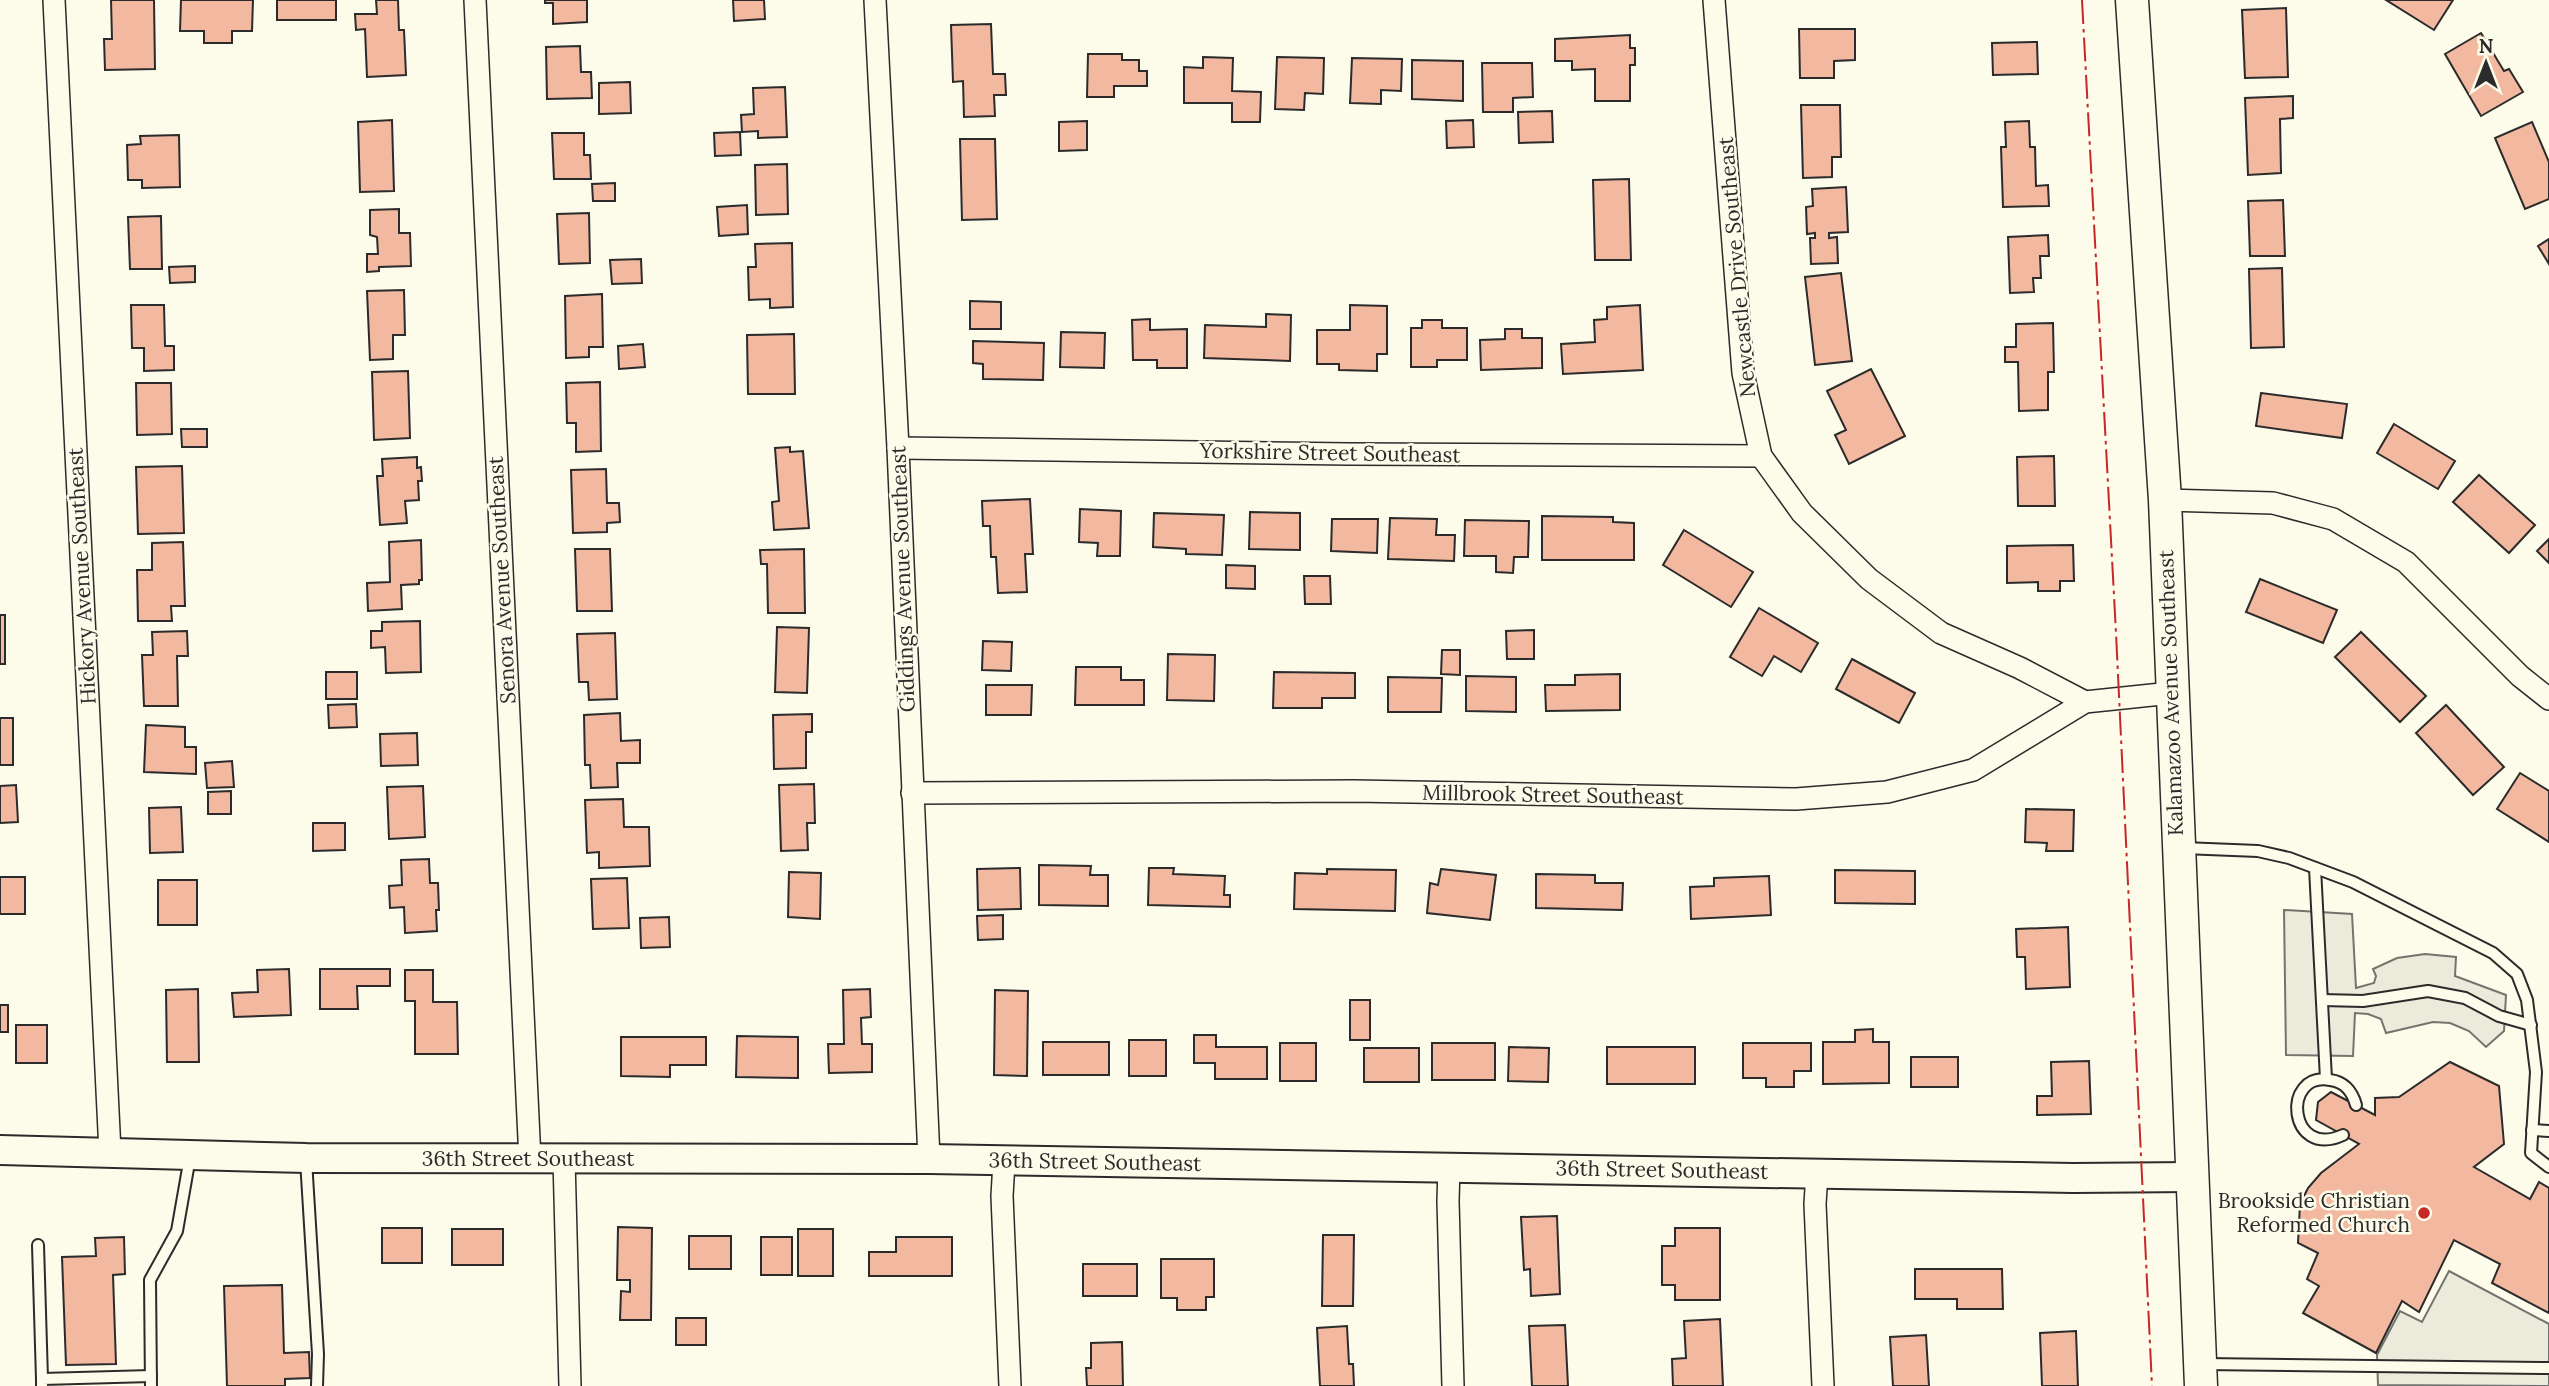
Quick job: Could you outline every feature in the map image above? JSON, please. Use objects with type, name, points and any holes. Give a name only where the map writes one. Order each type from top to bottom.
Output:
[{"type":"main road","name":"Kalamazoo Avenue Southeast","points":[[2132,0],[2165,500],[2200,1375]]},
{"type":"street","name":"Hickory Avenue Southeast","points":[[54,0],[110,1152]]},
{"type":"street","name":"Senora Avenue Southeast","points":[[475,0],[530,1160]]},
{"type":"street","name":"Giddings Avenue Southeast","points":[[875,0],[898,448],[929,1159]]},
{"type":"street","name":"Newcastle Drive Southeast","points":[[1714,0],[1744,373],[1761,456],[1802,513],[1869,579],[1941,633],[2020,668],[2085,702]]},
{"type":"street","name":"Yorkshire Street Southeast","points":[[898,448],[1761,456]]},
{"type":"street","points":[[2165,500],[2273,503],[2333,519],[2406,562],[2519,676],[2549,699]]},
{"type":"street","name":"Millbrook Street Southeast","points":[[912,793],[1354,791],[1796,799],[1887,792],[1973,769],[2085,702],[2171,693]]},
{"type":"street","name":"36th Street Southeast","points":[[0,1150],[306,1158],[929,1159],[2073,1178],[2191,1177]]},
{"type":"street","points":[[564,1159],[570,1386]]},
{"type":"street","points":[[1004,1162],[1002,1196],[1010,1386]]},
{"type":"street","points":[[1449,1166],[1453,1386]]},
{"type":"street","points":[[1817,1173],[1815,1204],[1823,1386]]},
{"type":"lane","points":[[2177,848],[2258,851],[2289,858],[2353,882],[2493,953],[2517,974],[2527,1000],[2536,1072],[2531,1153],[2549,1167]]},
{"type":"lane","points":[[2315,868],[2326,1079]]},
{"type":"lane","points":[[2322,1000],[2363,1001],[2428,990],[2465,998],[2499,1016],[2530,1025]]},
{"type":"lane","points":[[2536,1072],[2549,1073]]},
{"type":"lane","points":[[2343,1135],[2316,1138],[2307,1133],[2296,1115],[2300,1094],[2306,1086],[2326,1079],[2339,1082],[2348,1088],[2356,1105]]},
{"type":"lane","points":[[2532,1130],[2549,1131]]},
{"type":"lane","points":[[38,1245],[42,1382],[151,1381],[150,1280],[177,1231],[191,1154]]},
{"type":"lane","points":[[306,1158],[318,1354],[317,1386]]},
{"type":"lane","points":[[2200,1375],[2549,1368]]},
{"type":"shaded area","points":[[2284,910],[2352,914],[2356,988],[2374,983],[2376,976],[2373,969],[2397,958],[2425,954],[2456,957],[2455,976],[2506,995],[2504,1031],[2486,1047],[2469,1031],[2450,1023],[2433,1022],[2386,1033],[2381,1019],[2355,1013],[2353,1056],[2286,1055]]},
{"type":"shaded area","points":[[2449,1271],[2549,1324],[2549,1386],[2378,1385],[2377,1355],[2400,1311],[2422,1322]]},
{"type":"building","points":[[111,0],[154,0],[155,69],[105,70],[104,39],[112,39]]},
{"type":"building","points":[[181,0],[253,0],[252,31],[232,31],[232,43],[204,43],[204,31],[180,31]]},
{"type":"building","points":[[277,0],[336,0],[336,20],[277,20]]},
{"type":"building","points":[[376,0],[398,0],[399,30],[404,30],[406,75],[367,77],[365,29],[356,30],[355,14],[377,14]]},
{"type":"building","points":[[545,0],[587,0],[587,22],[553,24],[553,3],[545,3]]},
{"type":"building","points":[[733,0],[764,0],[765,19],[734,21]]},
{"type":"building","points":[[2386,0],[2453,0],[2434,30]]},
{"type":"building","points":[[2286,8],[2288,77],[2245,78],[2242,10]]},
{"type":"building","points":[[991,24],[993,74],[1005,74],[1006,95],[994,95],[995,116],[964,117],[963,81],[953,82],[951,25]]},
{"type":"building","points":[[1799,29],[1855,29],[1855,60],[1834,61],[1834,78],[1800,78]]},
{"type":"building","points":[[2481,33],[2504,71],[2509,69],[2523,92],[2481,116],[2445,54]]},
{"type":"building","points":[[1630,35],[1630,48],[1635,48],[1635,65],[1630,65],[1630,101],[1595,101],[1595,69],[1572,70],[1572,61],[1555,61],[1555,39]]},
{"type":"building","points":[[2037,42],[2038,74],[1993,75],[1992,43]]},
{"type":"building","points":[[580,46],[581,72],[591,72],[592,98],[547,99],[546,47]]},
{"type":"building","points":[[1088,54],[1122,54],[1122,60],[1139,60],[1139,71],[1147,71],[1147,86],[1114,86],[1114,97],[1087,97]]},
{"type":"building","points":[[1203,57],[1233,58],[1232,91],[1261,92],[1260,122],[1232,122],[1232,103],[1184,103],[1184,67],[1203,68]]},
{"type":"building","points":[[1277,57],[1324,58],[1323,94],[1305,93],[1304,110],[1275,109]]},
{"type":"building","points":[[1352,58],[1402,59],[1401,91],[1381,90],[1381,104],[1350,103]]},
{"type":"building","points":[[1412,60],[1463,61],[1463,101],[1412,99]]},
{"type":"building","points":[[1482,63],[1532,63],[1533,97],[1513,98],[1513,112],[1483,112]]},
{"type":"building","points":[[630,82],[631,113],[599,114],[599,83]]},
{"type":"building","points":[[785,87],[787,137],[758,138],[758,131],[742,132],[741,115],[754,114],[753,88]]},
{"type":"building","points":[[2293,96],[2293,118],[2280,119],[2281,173],[2248,175],[2245,98]]},
{"type":"building","points":[[1801,105],[1840,105],[1841,157],[1832,157],[1832,177],[1803,178]]},
{"type":"building","points":[[1552,111],[1553,142],[1519,143],[1518,112]]},
{"type":"building","points":[[392,120],[394,191],[360,192],[358,122]]},
{"type":"building","points":[[1473,120],[1474,147],[1447,148],[1446,121]]},
{"type":"building","points":[[1087,121],[1087,150],[1059,151],[1059,122]]},
{"type":"building","points":[[2029,121],[2030,147],[2035,147],[2036,186],[2048,185],[2049,206],[2003,207],[2001,147],[2006,147],[2005,122]]},
{"type":"building","points":[[2532,122],[2549,162],[2549,199],[2525,209],[2495,138]]},
{"type":"building","points":[[740,132],[741,155],[715,156],[714,133]]},
{"type":"building","points":[[552,133],[584,133],[584,155],[590,155],[591,179],[554,179]]},
{"type":"building","points":[[179,135],[180,187],[142,188],[142,180],[128,180],[127,145],[141,144],[140,136]]},
{"type":"building","points":[[960,139],[995,139],[997,219],[962,220]]},
{"type":"building","points":[[787,164],[788,214],[756,215],[755,165]]},
{"type":"building","points":[[1629,179],[1631,260],[1595,260],[1593,180]]},
{"type":"building","points":[[615,183],[615,201],[593,201],[592,184]]},
{"type":"building","points":[[1846,187],[1848,232],[1829,233],[1829,238],[1837,237],[1838,263],[1811,264],[1810,238],[1815,238],[1815,233],[1807,234],[1806,207],[1813,206],[1812,189]]},
{"type":"building","points":[[2283,200],[2285,256],[2250,256],[2248,201]]},
{"type":"building","points":[[747,205],[748,234],[719,236],[717,207]]},
{"type":"building","points":[[399,209],[399,233],[410,233],[411,266],[379,267],[379,271],[367,272],[367,254],[378,254],[377,237],[370,235],[370,210]]},
{"type":"building","points":[[589,213],[590,263],[559,264],[557,214]]},
{"type":"building","points":[[161,216],[162,269],[130,269],[128,217]]},
{"type":"building","points":[[2048,235],[2049,256],[2040,256],[2041,278],[2033,278],[2034,292],[2010,293],[2008,237]]},
{"type":"building","points":[[2549,239],[2549,264],[2538,246]]},
{"type":"building","points":[[792,243],[793,307],[770,308],[770,299],[749,300],[748,267],[756,267],[755,244]]},
{"type":"building","points":[[641,259],[642,283],[612,284],[610,260]]},
{"type":"building","points":[[195,266],[195,282],[170,283],[169,267]]},
{"type":"building","points":[[2282,268],[2284,347],[2251,348],[2249,269]]},
{"type":"building","points":[[1841,273],[1852,361],[1815,365],[1805,277]]},
{"type":"building","points":[[404,290],[405,335],[393,335],[393,359],[370,360],[367,291]]},
{"type":"building","points":[[602,294],[603,347],[589,347],[589,357],[566,358],[565,296]]},
{"type":"building","points":[[970,301],[1001,302],[1001,329],[970,329]]},
{"type":"building","points":[[131,305],[164,305],[165,346],[174,346],[174,370],[144,371],[144,348],[132,348]]},
{"type":"building","points":[[1350,305],[1387,306],[1387,354],[1377,354],[1377,371],[1339,370],[1339,364],[1317,364],[1317,330],[1350,330]]},
{"type":"building","points":[[1640,305],[1643,370],[1563,374],[1561,344],[1595,342],[1594,320],[1607,319],[1607,307]]},
{"type":"building","points":[[1266,314],[1291,315],[1290,361],[1204,358],[1205,325],[1266,327]]},
{"type":"building","points":[[1150,319],[1150,330],[1187,329],[1187,368],[1157,368],[1157,360],[1133,360],[1132,320]]},
{"type":"building","points":[[1422,320],[1442,320],[1442,328],[1467,328],[1467,360],[1437,360],[1437,367],[1411,367],[1411,328],[1422,328]]},
{"type":"building","points":[[2053,323],[2054,372],[2048,372],[2048,410],[2019,411],[2018,362],[2005,362],[2005,347],[2016,347],[2016,324]]},
{"type":"building","points":[[1505,329],[1522,329],[1522,338],[1542,338],[1542,368],[1481,370],[1480,340],[1505,339]]},
{"type":"building","points":[[1061,332],[1105,333],[1104,368],[1060,367]]},
{"type":"building","points":[[794,334],[795,394],[748,394],[747,335]]},
{"type":"building","points":[[973,341],[1044,343],[1043,380],[983,379],[983,364],[973,363]]},
{"type":"building","points":[[643,344],[645,367],[619,369],[618,346]]},
{"type":"building","points":[[1871,369],[1905,436],[1849,464],[1835,435],[1846,430],[1827,391]]},
{"type":"building","points":[[408,371],[410,438],[374,440],[372,372]]},
{"type":"building","points":[[600,382],[601,451],[576,452],[576,423],[567,423],[566,383]]},
{"type":"building","points":[[136,383],[171,383],[172,434],[137,435]]},
{"type":"building","points":[[2261,393],[2347,404],[2342,438],[2256,426]]},
{"type":"building","points":[[2394,424],[2455,461],[2438,489],[2377,453]]},
{"type":"building","points":[[181,429],[207,429],[207,447],[182,447]]},
{"type":"building","points":[[790,447],[790,452],[803,451],[809,528],[774,530],[772,502],[779,501],[775,448]]},
{"type":"building","points":[[2054,456],[2055,506],[2018,506],[2017,457]]},
{"type":"building","points":[[417,457],[417,468],[421,467],[422,481],[418,481],[419,500],[405,501],[407,523],[380,525],[377,476],[383,476],[382,459]]},
{"type":"building","points":[[182,466],[184,533],[138,534],[136,467]]},
{"type":"building","points":[[606,469],[607,503],[619,503],[620,522],[607,523],[607,532],[573,533],[571,470]]},
{"type":"building","points":[[2479,475],[2535,525],[2509,553],[2453,502]]},
{"type":"building","points":[[1030,499],[1033,554],[1025,554],[1027,592],[998,593],[996,557],[991,557],[990,526],[983,526],[982,501]]},
{"type":"building","points":[[1080,509],[1121,511],[1120,556],[1097,556],[1098,543],[1079,542]]},
{"type":"building","points":[[1250,512],[1300,513],[1300,550],[1249,549]]},
{"type":"building","points":[[1154,513],[1224,515],[1222,555],[1186,554],[1186,549],[1153,547]]},
{"type":"building","points":[[1542,516],[1613,517],[1613,522],[1634,523],[1634,560],[1542,560]]},
{"type":"building","points":[[1390,518],[1437,519],[1436,535],[1455,535],[1454,561],[1388,559]]},
{"type":"building","points":[[1332,519],[1378,519],[1377,553],[1331,551]]},
{"type":"building","points":[[1465,520],[1529,521],[1528,557],[1514,557],[1513,573],[1496,572],[1496,556],[1464,556]]},
{"type":"building","points":[[1684,530],[1753,572],[1731,607],[1663,565]]},
{"type":"building","points":[[2549,539],[2549,563],[2537,551]]},
{"type":"building","points":[[421,540],[422,580],[419,580],[419,584],[401,585],[402,609],[368,611],[367,583],[390,582],[389,542]]},
{"type":"building","points":[[183,542],[185,606],[171,606],[172,621],[138,621],[137,570],[152,570],[152,543]]},
{"type":"building","points":[[2073,545],[2074,581],[2060,581],[2060,591],[2038,591],[2038,582],[2007,583],[2007,546]]},
{"type":"building","points":[[575,549],[610,549],[612,611],[577,611]]},
{"type":"building","points":[[804,549],[805,613],[768,613],[767,564],[761,564],[760,550]]},
{"type":"building","points":[[1226,565],[1255,566],[1255,589],[1226,588]]},
{"type":"building","points":[[1304,576],[1330,576],[1331,604],[1305,604]]},
{"type":"building","points":[[2260,579],[2337,610],[2323,643],[2246,612]]},
{"type":"building","points":[[1759,608],[1818,643],[1801,672],[1774,656],[1762,676],[1730,657]]},
{"type":"building","points":[[0,615],[5,615],[5,664],[0,664]]},
{"type":"building","points":[[420,621],[421,672],[386,673],[385,647],[371,648],[371,631],[382,631],[382,622]]},
{"type":"building","points":[[777,627],[809,628],[807,693],[775,692]]},
{"type":"building","points":[[1534,630],[1534,659],[1507,659],[1506,631]]},
{"type":"building","points":[[187,631],[188,656],[177,656],[178,706],[144,706],[142,655],[153,655],[152,632]]},
{"type":"building","points":[[2361,632],[2426,696],[2400,722],[2335,657]]},
{"type":"building","points":[[615,633],[617,699],[589,700],[588,682],[579,682],[577,634]]},
{"type":"building","points":[[983,641],[1012,642],[1011,671],[982,670]]},
{"type":"building","points":[[1442,650],[1460,650],[1460,675],[1441,674]]},
{"type":"building","points":[[1168,654],[1215,655],[1214,701],[1167,700]]},
{"type":"building","points":[[1852,659],[1915,693],[1899,723],[1836,689]]},
{"type":"building","points":[[1076,667],[1121,667],[1121,680],[1144,680],[1144,705],[1075,705]]},
{"type":"building","points":[[326,672],[357,672],[357,699],[326,699]]},
{"type":"building","points":[[1274,672],[1355,673],[1355,698],[1322,698],[1322,708],[1273,708]]},
{"type":"building","points":[[1620,674],[1620,710],[1546,711],[1545,685],[1575,685],[1575,675]]},
{"type":"building","points":[[1466,676],[1516,677],[1516,712],[1466,711]]},
{"type":"building","points":[[1388,677],[1442,678],[1441,712],[1388,712]]},
{"type":"building","points":[[986,685],[1032,685],[1031,715],[986,715]]},
{"type":"building","points":[[356,704],[357,727],[329,728],[328,705]]},
{"type":"building","points":[[2446,705],[2504,767],[2473,795],[2416,733]]},
{"type":"building","points":[[620,713],[621,741],[640,740],[640,763],[617,763],[618,787],[591,788],[590,765],[585,765],[584,715]]},
{"type":"building","points":[[812,714],[812,732],[806,732],[806,768],[774,769],[773,715]]},
{"type":"building","points":[[0,718],[13,718],[13,765],[0,765]]},
{"type":"building","points":[[146,725],[185,727],[185,747],[196,747],[196,774],[144,772]]},
{"type":"building","points":[[417,733],[418,765],[381,766],[380,734]]},
{"type":"building","points":[[232,761],[234,787],[207,788],[205,763]]},
{"type":"building","points":[[2520,773],[2549,791],[2549,842],[2497,809]]},
{"type":"building","points":[[814,784],[815,823],[807,823],[808,850],[781,851],[779,785]]},
{"type":"building","points":[[16,785],[18,822],[0,823],[0,786]]},
{"type":"building","points":[[423,786],[425,837],[389,839],[387,787]]},
{"type":"building","points":[[231,791],[231,814],[208,814],[208,792]]},
{"type":"building","points":[[623,799],[624,827],[649,827],[650,866],[599,868],[599,852],[587,853],[585,800]]},
{"type":"building","points":[[181,807],[183,852],[150,853],[149,808]]},
{"type":"building","points":[[2026,809],[2074,810],[2073,851],[2046,851],[2047,843],[2025,842]]},
{"type":"building","points":[[313,823],[345,823],[345,850],[313,851]]},
{"type":"building","points":[[429,859],[430,883],[438,883],[437,931],[405,933],[404,907],[390,908],[389,886],[402,885],[401,860]]},
{"type":"building","points":[[1039,865],[1091,866],[1090,875],[1108,875],[1108,906],[1039,905]]},
{"type":"building","points":[[1020,868],[1021,909],[978,910],[977,869]]},
{"type":"building","points":[[1149,868],[1174,868],[1173,874],[1225,876],[1224,895],[1230,895],[1230,907],[1148,905]]},
{"type":"building","points":[[1327,869],[1396,870],[1395,911],[1294,909],[1295,873],[1327,874]]},
{"type":"building","points":[[1441,869],[1496,875],[1490,920],[1427,913],[1430,883],[1438,885]]},
{"type":"building","points":[[1835,870],[1915,871],[1915,904],[1835,903]]},
{"type":"building","points":[[789,872],[821,873],[820,919],[788,917]]},
{"type":"building","points":[[1536,874],[1595,875],[1595,883],[1623,883],[1622,910],[1536,908]]},
{"type":"building","points":[[1769,876],[1771,915],[1691,919],[1690,887],[1714,886],[1714,878]]},
{"type":"building","points":[[0,877],[25,877],[25,914],[0,914]]},
{"type":"building","points":[[627,878],[629,928],[593,929],[591,879]]},
{"type":"building","points":[[158,880],[197,880],[197,925],[158,925]]},
{"type":"building","points":[[1003,915],[1003,939],[978,940],[977,916]]},
{"type":"building","points":[[669,917],[670,947],[641,948],[640,918]]},
{"type":"building","points":[[2068,927],[2070,987],[2026,989],[2025,957],[2017,957],[2016,929]]},
{"type":"building","points":[[289,969],[291,1015],[234,1017],[232,993],[258,992],[257,970]]},
{"type":"building","points":[[320,969],[390,969],[390,986],[357,986],[358,1009],[320,1009]]},
{"type":"building","points":[[405,970],[433,970],[433,1002],[457,1002],[458,1054],[415,1054],[415,1001],[405,1001]]},
{"type":"building","points":[[198,989],[199,1062],[167,1062],[166,990]]},
{"type":"building","points":[[870,989],[871,1017],[861,1018],[862,1044],[872,1044],[872,1072],[829,1073],[828,1044],[844,1044],[843,990]]},
{"type":"building","points":[[995,990],[1028,991],[1027,1076],[994,1075]]},
{"type":"building","points":[[1350,1000],[1370,1000],[1370,1040],[1350,1040]]},
{"type":"building","points":[[0,1005],[8,1005],[8,1032],[0,1032]]},
{"type":"building","points":[[16,1025],[47,1025],[47,1063],[16,1063]]},
{"type":"building","points":[[1873,1029],[1873,1042],[1889,1042],[1889,1083],[1823,1084],[1823,1042],[1855,1042],[1855,1030]]},
{"type":"building","points":[[1194,1035],[1216,1035],[1216,1047],[1267,1047],[1267,1079],[1215,1079],[1215,1063],[1194,1063]]},
{"type":"building","points":[[737,1036],[798,1037],[798,1078],[736,1077]]},
{"type":"building","points":[[621,1037],[706,1037],[706,1065],[670,1065],[670,1077],[621,1076]]},
{"type":"building","points":[[1129,1040],[1166,1040],[1166,1076],[1129,1076]]},
{"type":"building","points":[[1043,1042],[1109,1042],[1109,1075],[1043,1075]]},
{"type":"building","points":[[1280,1043],[1316,1043],[1316,1081],[1280,1081]]},
{"type":"building","points":[[1432,1043],[1495,1043],[1495,1080],[1432,1080]]},
{"type":"building","points":[[1743,1043],[1811,1043],[1811,1071],[1794,1071],[1794,1087],[1766,1087],[1766,1078],[1743,1078]]},
{"type":"building","points":[[1509,1047],[1549,1048],[1548,1082],[1508,1081]]},
{"type":"building","points":[[1607,1047],[1695,1047],[1695,1084],[1607,1084]]},
{"type":"building","points":[[1364,1048],[1419,1048],[1419,1082],[1364,1082]]},
{"type":"building","points":[[1911,1057],[1958,1057],[1958,1087],[1911,1087]]},
{"type":"building","points":[[2089,1061],[2091,1114],[2037,1115],[2037,1096],[2052,1096],[2051,1062]]},
{"type":"building","name":"Brookside Christian Reformed Church","points":[[2450,1062],[2499,1086],[2504,1144],[2474,1167],[2530,1199],[2539,1182],[2549,1188],[2549,1313],[2492,1283],[2500,1264],[2454,1240],[2419,1312],[2402,1301],[2376,1353],[2303,1313],[2319,1286],[2307,1279],[2318,1253],[2298,1243],[2300,1204],[2308,1188],[2321,1173],[2359,1144],[2316,1120],[2318,1102],[2331,1092],[2375,1115],[2375,1098],[2399,1097]]},
{"type":"building","points":[[1557,1216],[1560,1294],[1531,1296],[1530,1269],[1524,1270],[1521,1217]]},
{"type":"building","points":[[618,1227],[652,1228],[651,1320],[620,1320],[621,1291],[630,1292],[630,1280],[617,1280]]},
{"type":"building","points":[[382,1228],[422,1228],[422,1263],[382,1263]]},
{"type":"building","points":[[1675,1228],[1720,1228],[1720,1300],[1675,1300],[1675,1285],[1662,1285],[1662,1246],[1675,1246]]},
{"type":"building","points":[[452,1229],[503,1229],[503,1265],[452,1265]]},
{"type":"building","points":[[798,1229],[833,1229],[833,1276],[798,1276]]},
{"type":"building","points":[[1323,1235],[1354,1235],[1353,1306],[1322,1306]]},
{"type":"building","points":[[689,1236],[731,1236],[731,1269],[689,1269]]},
{"type":"building","points":[[124,1237],[125,1274],[113,1275],[116,1364],[66,1365],[62,1257],[96,1256],[95,1238]]},
{"type":"building","points":[[761,1237],[792,1237],[792,1275],[761,1275]]},
{"type":"building","points":[[896,1237],[952,1237],[952,1276],[869,1276],[869,1252],[896,1252]]},
{"type":"building","points":[[1161,1259],[1214,1259],[1214,1297],[1206,1297],[1206,1310],[1177,1310],[1177,1298],[1161,1298]]},
{"type":"building","points":[[1083,1264],[1137,1264],[1137,1296],[1083,1296]]},
{"type":"building","points":[[1915,1269],[2002,1269],[2003,1309],[1957,1309],[1957,1299],[1915,1299]]},
{"type":"building","points":[[282,1285],[284,1353],[309,1352],[310,1378],[285,1379],[285,1386],[227,1386],[224,1286]]},
{"type":"building","points":[[676,1318],[706,1318],[706,1345],[676,1345]]},
{"type":"building","points":[[1720,1319],[1723,1386],[1673,1386],[1672,1359],[1686,1358],[1684,1321]]},
{"type":"building","points":[[1565,1325],[1568,1386],[1532,1386],[1529,1326]]},
{"type":"building","points":[[1347,1326],[1349,1364],[1353,1364],[1354,1386],[1320,1386],[1317,1328]]},
{"type":"building","points":[[2076,1331],[2078,1386],[2042,1386],[2040,1333]]},
{"type":"building","points":[[1926,1335],[1929,1386],[1893,1386],[1890,1337]]},
{"type":"building","points":[[1122,1342],[1123,1386],[1087,1386],[1086,1368],[1091,1368],[1091,1343]]},
{"type":"power","points":[[2082,0],[2152,1386]]},
{"type":"place","name":"Brookside Christian Reformed Church","points":[[2424,1213]]}]
